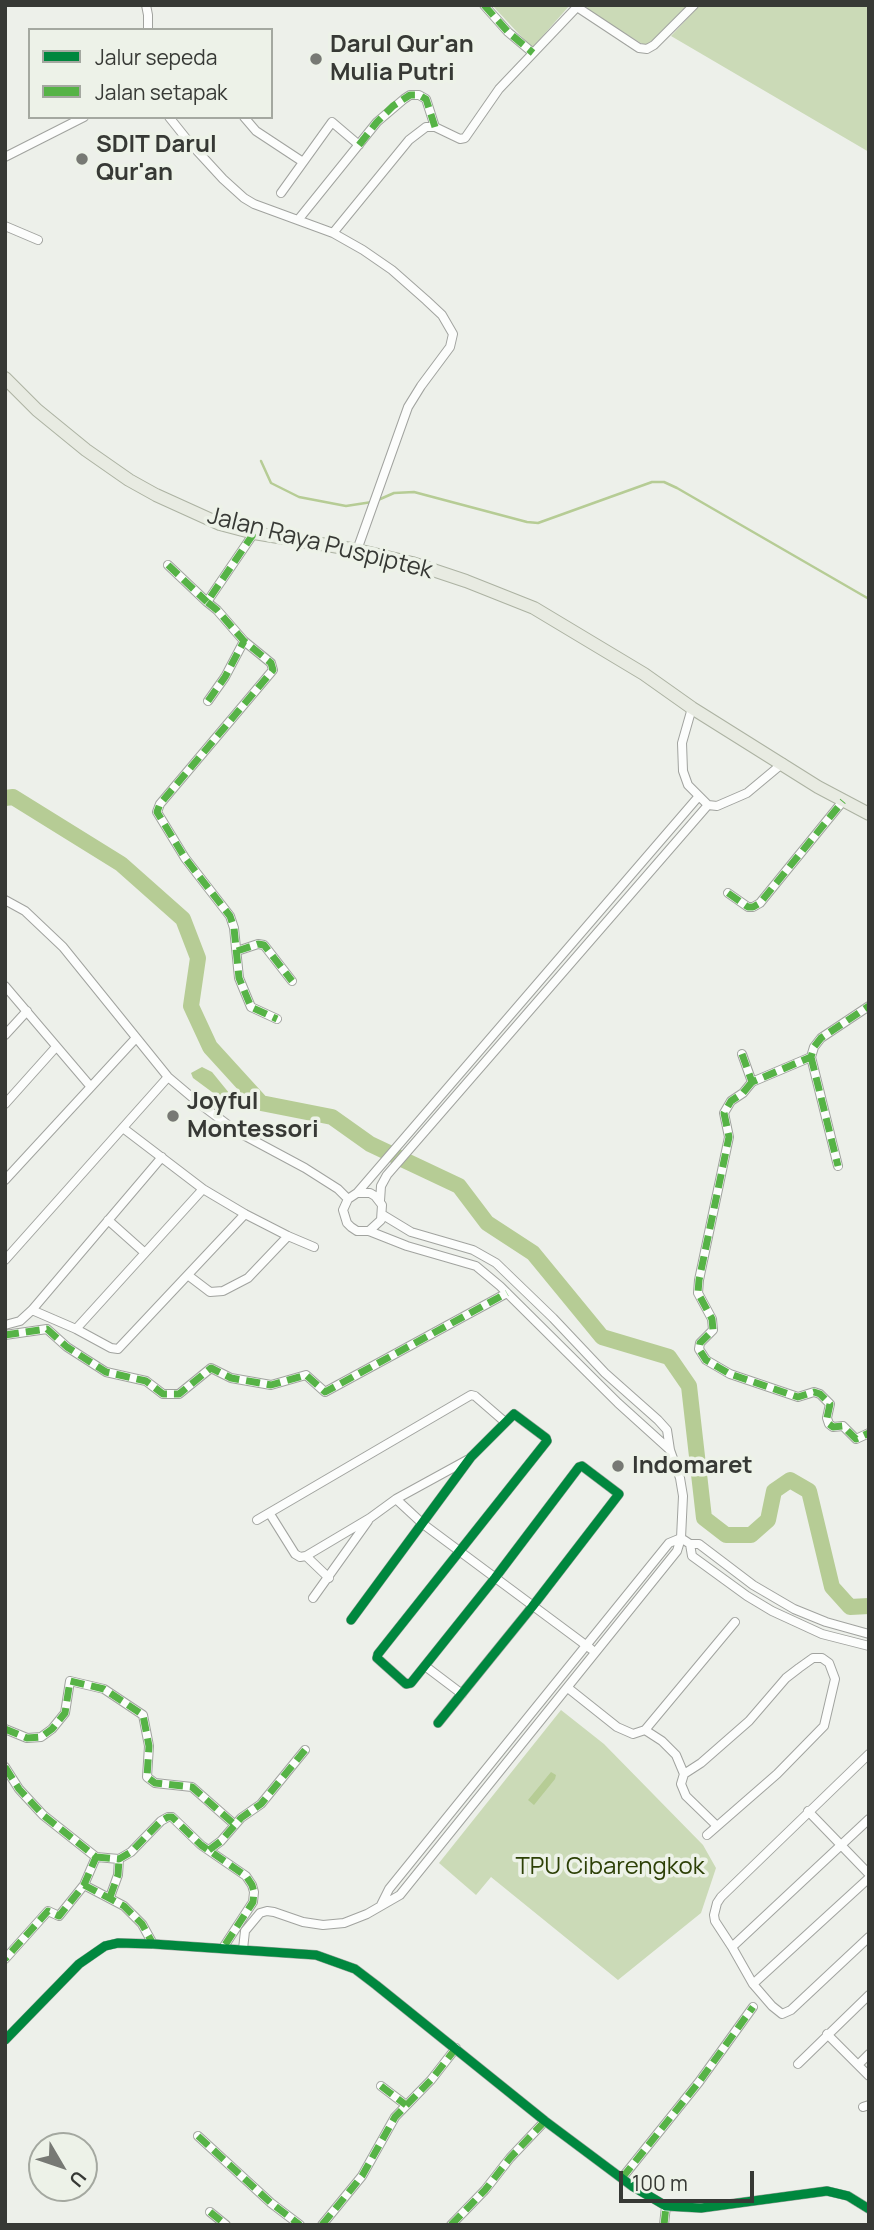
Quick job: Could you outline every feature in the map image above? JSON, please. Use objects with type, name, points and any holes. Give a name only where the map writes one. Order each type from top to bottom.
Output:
[{"type":"main road","name":"Jalan Raya Puspiptek","points":[[5,378],[67,435],[129,480],[204,518],[254,533],[357,550],[412,563],[534,608],[643,674],[692,708],[869,814]]},
{"type":"street","points":[[145,5],[148,28]]},
{"type":"street","points":[[484,5],[508,32],[533,53]]},
{"type":"street","points":[[333,233],[409,139],[426,127],[435,127],[460,139],[465,138],[486,105],[577,7],[639,48],[646,49],[654,45],[694,5]]},
{"type":"street","points":[[298,220],[393,106],[410,95],[419,95],[426,99],[435,127]]},
{"type":"street","points":[[5,157],[80,119]]},
{"type":"street","points":[[171,119],[235,191],[254,204],[333,233],[363,250],[392,271],[442,316],[453,334],[450,348],[408,407],[357,550]]},
{"type":"street","points":[[246,119],[256,131],[303,162]]},
{"type":"street","points":[[281,193],[332,122],[359,145]]},
{"type":"street","points":[[5,226],[38,240]]},
{"type":"street","points":[[207,602],[254,533]]},
{"type":"street","points":[[167,565],[244,641],[271,663],[273,672],[160,804],[157,812],[186,858],[227,909],[234,928],[239,978],[251,1007],[277,1019]]},
{"type":"street","points":[[208,701],[225,677],[244,641]]},
{"type":"street","points":[[692,708],[684,731],[683,772],[688,785],[708,805],[717,806],[747,793],[783,763]]},
{"type":"street","points":[[670,1450],[476,1266],[407,1246],[369,1231],[357,1231],[346,1223],[343,1210],[348,1199],[357,1193],[699,796]]},
{"type":"street","points":[[728,892],[748,907],[760,903],[844,801]]},
{"type":"street","points":[[369,1231],[378,1224],[383,1215],[381,1186],[387,1175],[708,805]]},
{"type":"street","points":[[5,900],[25,911],[63,947],[168,1077],[236,1131],[316,1175],[348,1199]]},
{"type":"street","points":[[237,951],[258,944],[264,945],[292,981]]},
{"type":"street","points":[[5,986],[91,1087]]},
{"type":"street","points":[[838,1167],[811,1057],[821,1038],[869,1006]]},
{"type":"street","points":[[5,1035],[27,1011]]},
{"type":"street","points":[[5,1180],[136,1038]]},
{"type":"street","points":[[5,1104],[57,1047]]},
{"type":"street","points":[[742,1054],[752,1082]]},
{"type":"street","points":[[811,1057],[752,1082],[743,1093],[731,1101],[724,1113],[729,1137],[698,1293],[712,1319],[713,1330],[700,1343],[699,1349],[706,1360],[730,1374],[798,1397],[817,1392],[830,1404],[827,1418],[829,1424],[833,1427],[842,1426],[856,1439],[869,1433]]},
{"type":"street","points":[[5,1260],[168,1077]]},
{"type":"street","points":[[123,1128],[203,1189],[244,1214],[314,1247]]},
{"type":"street","points":[[5,1325],[20,1321],[32,1310],[162,1157]]},
{"type":"street","points":[[76,1329],[203,1189]]},
{"type":"street","points":[[357,1193],[370,1193],[380,1201]]},
{"type":"street","points":[[32,1310],[118,1349],[244,1214]]},
{"type":"street","points":[[243,1949],[245,1931],[260,1913],[274,1912],[303,1922],[323,1925],[344,1923],[367,1914],[400,1895],[677,1551],[681,1538],[683,1496],[667,1430],[605,1373],[496,1263],[474,1250],[411,1232],[383,1215]]},
{"type":"street","points":[[108,1220],[145,1253]]},
{"type":"street","points":[[189,1276],[210,1292],[223,1291],[248,1278],[288,1236]]},
{"type":"street","points":[[5,1335],[47,1329],[67,1347],[106,1372],[146,1381],[163,1394],[178,1394],[211,1368],[231,1378],[271,1385],[306,1375],[326,1392],[507,1293]]},
{"type":"street","points":[[618,1403],[626,1392]]},
{"type":"street","points":[[257,1520],[471,1395],[505,1423]]},
{"type":"street","points":[[351,1620],[471,1457],[516,1414],[547,1440],[377,1657],[408,1685],[495,1578],[579,1467],[582,1466],[619,1496],[438,1723]]},
{"type":"street","points":[[270,1514],[295,1554],[306,1556],[370,1518],[396,1499],[471,1457]]},
{"type":"street","points":[[396,1499],[423,1524],[596,1653]]},
{"type":"street","points":[[313,1598],[370,1518]]},
{"type":"street","points":[[681,1538],[690,1544],[699,1544],[753,1585],[808,1616],[869,1634]]},
{"type":"street","points":[[381,1905],[389,1889],[669,1543],[681,1538]]},
{"type":"street","points":[[690,1544],[692,1556],[747,1596],[822,1634],[869,1646]]},
{"type":"street","points":[[306,1556],[329,1578]]},
{"type":"street","points":[[747,1596],[753,1585]]},
{"type":"street","points":[[568,1688],[617,1727],[633,1734],[645,1730],[735,1622]]},
{"type":"street","points":[[684,1774],[750,1721],[786,1678],[799,1668],[813,1658],[822,1658],[829,1663],[835,1679],[824,1726],[777,1774],[707,1835]]},
{"type":"street","points":[[425,1666],[462,1694]]},
{"type":"street","points":[[5,1729],[27,1738],[41,1737],[52,1729],[65,1713],[70,1681],[104,1689],[143,1715],[149,1746],[147,1777],[155,1783],[192,1787],[234,1824]]},
{"type":"street","points":[[523,1725],[532,1731]]},
{"type":"street","points":[[645,1730],[662,1741],[676,1755],[684,1774],[681,1784],[686,1796],[717,1826]]},
{"type":"street","points":[[209,1850],[221,1841],[234,1824],[261,1804],[305,1750]]},
{"type":"street","points":[[869,1754],[717,1903],[714,1915],[753,1984],[778,2013],[786,2014],[869,1937]]},
{"type":"street","points":[[5,1767],[19,1789],[43,1815],[96,1857],[119,1859],[131,1852],[157,1825],[168,1817],[173,1817],[201,1845],[246,1876],[254,1892],[250,1908],[223,1948]]},
{"type":"street","points":[[753,1984],[869,1876],[808,1811]]},
{"type":"street","points":[[732,1947],[869,1819]]},
{"type":"street","points":[[5,1959],[48,1911],[59,1916],[84,1885],[96,1857]]},
{"type":"street","points":[[110,1897],[118,1875],[119,1859]]},
{"type":"street","points":[[84,1885],[110,1897],[133,1914],[153,1944]]},
{"type":"street","points":[[5,2040],[79,1964],[93,1952],[112,1944],[307,1953],[341,1963],[376,1984],[545,2121],[622,2178],[666,2206],[701,2208],[827,2191],[848,2196],[869,2209]]},
{"type":"street","points":[[798,2064],[869,1995]]},
{"type":"street","points":[[622,2178],[699,2082],[753,2007]]},
{"type":"street","points":[[827,2034],[869,2076]]},
{"type":"street","points":[[322,2225],[362,2176],[395,2117],[431,2080],[456,2048]]},
{"type":"street","points":[[858,2065],[869,2054]]},
{"type":"street","points":[[381,2086],[406,2105]]},
{"type":"street","points":[[451,2225],[545,2121]]},
{"type":"street","points":[[198,2136],[271,2203],[300,2225]]},
{"type":"street","points":[[664,2225],[666,2206]]},
{"type":"street","points":[[210,2212],[226,2225]]},
{"type":"green space","points":[[492,5],[570,5],[532,48]]},
{"type":"green space","points":[[589,5],[688,5],[652,43],[644,45],[586,9]]},
{"type":"green space","points":[[700,5],[869,5],[869,152],[671,36]]},
{"type":"green space","name":"TPU Cibarengkok","points":[[561,1710],[604,1744],[703,1845],[716,1868],[701,1913],[618,1980],[491,1877],[476,1895],[439,1863]]},
{"type":"shaded area","points":[[202,1067],[212,1072],[238,1104],[235,1109],[193,1078],[191,1073]]},
{"type":"shaded area","points":[[551,1772],[556,1775],[555,1779],[534,1805],[528,1800]]},
{"type":"waterway","points":[[261,461],[271,483],[299,497],[346,506],[372,502]]},
{"type":"waterway","points":[[378,500],[394,493],[414,492],[538,523],[652,482],[664,482],[869,599]]},
{"type":"waterway","points":[[5,798],[13,797],[121,864],[183,919],[198,958],[191,1006],[210,1047],[261,1103],[332,1117],[370,1144],[459,1186],[487,1223],[533,1253],[602,1337],[669,1357],[689,1386],[704,1518],[726,1535],[751,1535],[768,1520],[774,1491],[790,1480],[809,1491],[832,1587],[850,1607],[869,1606]]},
{"type":"marked path","points":[[484,5],[508,32],[533,53]]},
{"type":"marked path","points":[[359,145],[393,106],[410,95],[419,95],[426,99],[435,127]]},
{"type":"marked path","points":[[254,533],[207,602],[244,641],[271,663],[273,670],[160,804],[157,812],[185,858],[230,916],[234,928],[239,978],[251,1007],[277,1019]]},
{"type":"marked path","points":[[168,565],[207,602]]},
{"type":"marked path","points":[[208,701],[225,677],[244,641]]},
{"type":"marked path","points":[[728,893],[748,907],[760,903],[843,801]]},
{"type":"marked path","points":[[237,951],[258,944],[264,945],[292,981]]},
{"type":"marked path","points":[[742,1054],[752,1082],[811,1057],[821,1038],[869,1006]]},
{"type":"marked path","points":[[811,1057],[838,1166]]},
{"type":"marked path","points":[[752,1082],[743,1093],[731,1101],[724,1113],[729,1137],[698,1293],[712,1319],[713,1330],[700,1343],[699,1349],[706,1360],[730,1374],[798,1397],[814,1392],[820,1394],[830,1404],[827,1418],[829,1424],[833,1427],[843,1426],[856,1439],[869,1433]]},
{"type":"marked path","points":[[5,1335],[47,1329],[67,1347],[106,1372],[146,1381],[163,1394],[179,1394],[211,1368],[231,1378],[271,1385],[306,1375],[325,1392],[507,1293]]},
{"type":"marked path","points":[[5,1729],[27,1738],[41,1737],[52,1729],[65,1713],[70,1681],[104,1689],[143,1715],[149,1746],[147,1777],[155,1783],[192,1787],[234,1824]]},
{"type":"marked path","points":[[209,1850],[221,1841],[241,1818],[261,1804],[305,1750]]},
{"type":"marked path","points":[[5,1767],[19,1789],[43,1815],[96,1857],[84,1885],[59,1916],[48,1911],[5,1959]]},
{"type":"marked path","points":[[96,1857],[119,1859],[131,1852],[161,1821],[172,1817],[201,1845],[246,1876],[252,1885],[253,1902],[223,1948]]},
{"type":"marked path","points":[[110,1897],[118,1875],[119,1859]]},
{"type":"marked path","points":[[84,1885],[124,1906],[142,1924],[153,1944]]},
{"type":"marked path","points":[[622,2178],[699,2082],[753,2007]]},
{"type":"marked path","points":[[322,2225],[362,2176],[395,2117],[431,2080],[456,2048]]},
{"type":"marked path","points":[[381,2086],[406,2105]]},
{"type":"marked path","points":[[451,2225],[545,2121]]},
{"type":"marked path","points":[[198,2136],[271,2203],[300,2225]]},
{"type":"marked path","points":[[664,2225],[666,2206]]},
{"type":"marked path","points":[[210,2212],[226,2225]]},
{"type":"cycle path","points":[[351,1620],[471,1457],[514,1414],[547,1441],[378,1654],[377,1658],[406,1684],[411,1683],[495,1578],[579,1467],[582,1466],[619,1494],[438,1723]]},
{"type":"cycle path","points":[[5,2040],[79,1964],[105,1946],[118,1943],[153,1944],[316,1955],[355,1969],[545,2121],[632,2186],[666,2206],[701,2208],[827,2191],[848,2196],[869,2209]]},
{"type":"place","name":"Darul Qur'an Mulia Putri","points":[[316,59]]},
{"type":"place","name":"SDIT Darul Qur'an","points":[[82,159]]},
{"type":"place","name":"Joyful Montessori","points":[[173,1116]]},
{"type":"place","name":"Indomaret","points":[[618,1466]]}]
